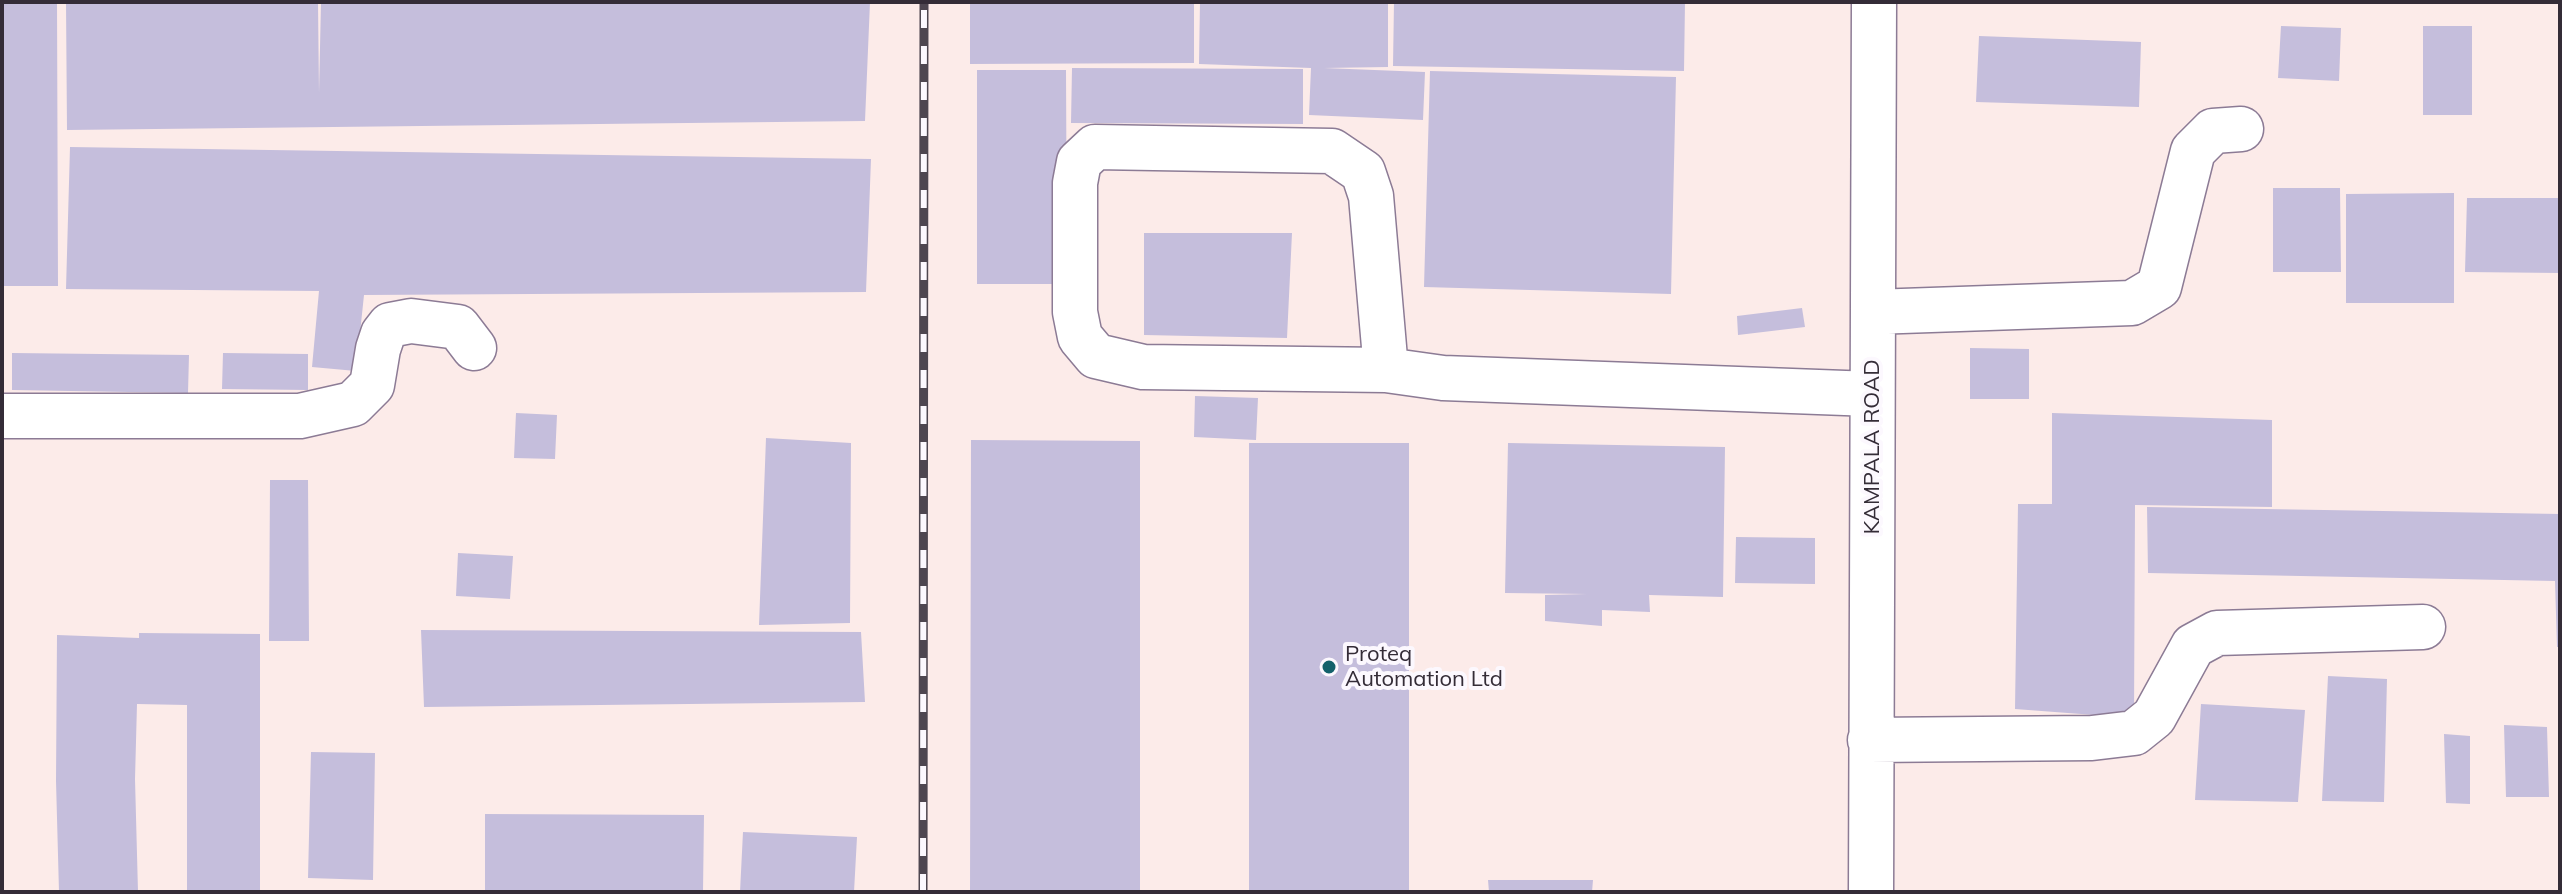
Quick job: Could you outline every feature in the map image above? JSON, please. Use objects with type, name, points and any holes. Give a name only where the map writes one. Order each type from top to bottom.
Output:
[{"type":"street","name":"KAMPALA ROAD","points":[[1871,892],[1874,2]]},
{"type":"street","points":[[1873,312],[2132,303],[2159,287],[2193,151],[2213,131],[2241,129]]},
{"type":"street","points":[[1386,370],[1371,196],[1363,172],[1332,151],[1095,147],[1079,162],[1075,183],[1075,312],[1080,337],[1096,356],[1143,367],[1386,370],[1443,378],[1872,394]]},
{"type":"street","points":[[2,416],[300,416],[353,404],[372,385],[378,349],[390,325],[411,321],[458,327],[474,348]]},
{"type":"street","points":[[1870,740],[2092,738],[2134,733],[2154,717],[2193,646],[2217,633],[2423,627]]},
{"type":"shaded area","points":[[2,2],[2560,2],[2560,892],[2,892]]},
{"type":"building","points":[[2,2],[57,2],[58,286],[3,286]]},
{"type":"building","points":[[66,2],[318,2],[319,93],[321,2],[870,2],[865,121],[67,130]]},
{"type":"building","points":[[970,2],[1194,2],[1194,63],[970,64]]},
{"type":"building","points":[[1200,2],[1388,2],[1388,67],[1324,68],[1425,72],[1423,120],[1309,115],[1311,68],[1199,64]]},
{"type":"building","points":[[1394,2],[1685,2],[1684,71],[1393,66]]},
{"type":"building","points":[[2281,26],[2341,28],[2339,81],[2278,78]]},
{"type":"building","points":[[2423,26],[2472,26],[2472,115],[2423,115]]},
{"type":"building","points":[[1979,36],[2141,42],[2139,107],[1976,102]]},
{"type":"building","points":[[1072,68],[1303,69],[1303,124],[1071,123]]},
{"type":"building","points":[[977,70],[1066,70],[1067,284],[977,284]]},
{"type":"building","points":[[1430,71],[1676,77],[1671,294],[1424,287]]},
{"type":"building","points":[[70,147],[871,159],[866,292],[364,295],[356,371],[312,367],[319,291],[66,289]]},
{"type":"building","points":[[2273,188],[2340,188],[2341,272],[2273,272]]},
{"type":"building","points":[[2454,193],[2454,303],[2346,303],[2346,194]]},
{"type":"building","points":[[2467,198],[2560,198],[2560,273],[2465,272]]},
{"type":"building","points":[[1144,233],[1292,233],[1287,338],[1144,335]]},
{"type":"building","points":[[1802,308],[1805,327],[1738,335],[1737,316]]},
{"type":"building","points":[[1970,348],[2029,349],[2029,399],[1970,399]]},
{"type":"building","points":[[12,353],[189,355],[188,393],[12,390]]},
{"type":"building","points":[[223,353],[308,354],[308,390],[222,389]]},
{"type":"building","points":[[1195,396],[1258,398],[1256,440],[1194,437]]},
{"type":"building","points":[[516,413],[557,415],[555,459],[514,458]]},
{"type":"building","points":[[2052,413],[2272,420],[2272,507],[2135,505],[2134,718],[2015,709],[2018,504],[2052,504]]},
{"type":"building","points":[[766,438],[851,443],[850,623],[759,625]]},
{"type":"building","points":[[971,440],[1140,441],[1140,892],[970,892]]},
{"type":"building","name":"Proteq Automation Ltd","points":[[1249,443],[1409,443],[1409,892],[1249,892]]},
{"type":"building","points":[[1508,443],[1725,447],[1723,597],[1649,595],[1650,612],[1602,610],[1602,626],[1545,621],[1545,595],[1587,594],[1505,593]]},
{"type":"building","points":[[270,480],[308,480],[309,641],[269,641]]},
{"type":"building","points":[[2147,507],[2560,514],[2560,647],[2557,647],[2555,581],[2148,573]]},
{"type":"building","points":[[1736,537],[1815,538],[1815,584],[1735,583]]},
{"type":"building","points":[[458,553],[513,556],[510,599],[456,596]]},
{"type":"building","points":[[421,630],[861,632],[865,702],[424,707]]},
{"type":"building","points":[[139,633],[260,634],[260,892],[187,892],[187,705],[137,704],[138,892],[59,892],[57,635],[139,638]]},
{"type":"building","points":[[2328,676],[2387,679],[2384,802],[2322,801]]},
{"type":"building","points":[[2201,704],[2305,710],[2298,802],[2195,800]]},
{"type":"building","points":[[2504,725],[2547,727],[2549,797],[2506,797]]},
{"type":"building","points":[[2444,734],[2470,736],[2470,804],[2446,803]]},
{"type":"building","points":[[311,752],[375,753],[373,880],[308,878]]},
{"type":"building","points":[[485,814],[704,815],[703,892],[485,891]]},
{"type":"building","points":[[743,832],[857,837],[854,892],[740,892]]},
{"type":"building","points":[[1488,880],[1593,880],[1592,892],[1489,892]]},
{"type":"railway","points":[[923,892],[924,2]]},
{"type":"place","name":"Proteq Automation Ltd","points":[[1329,667]]}]
